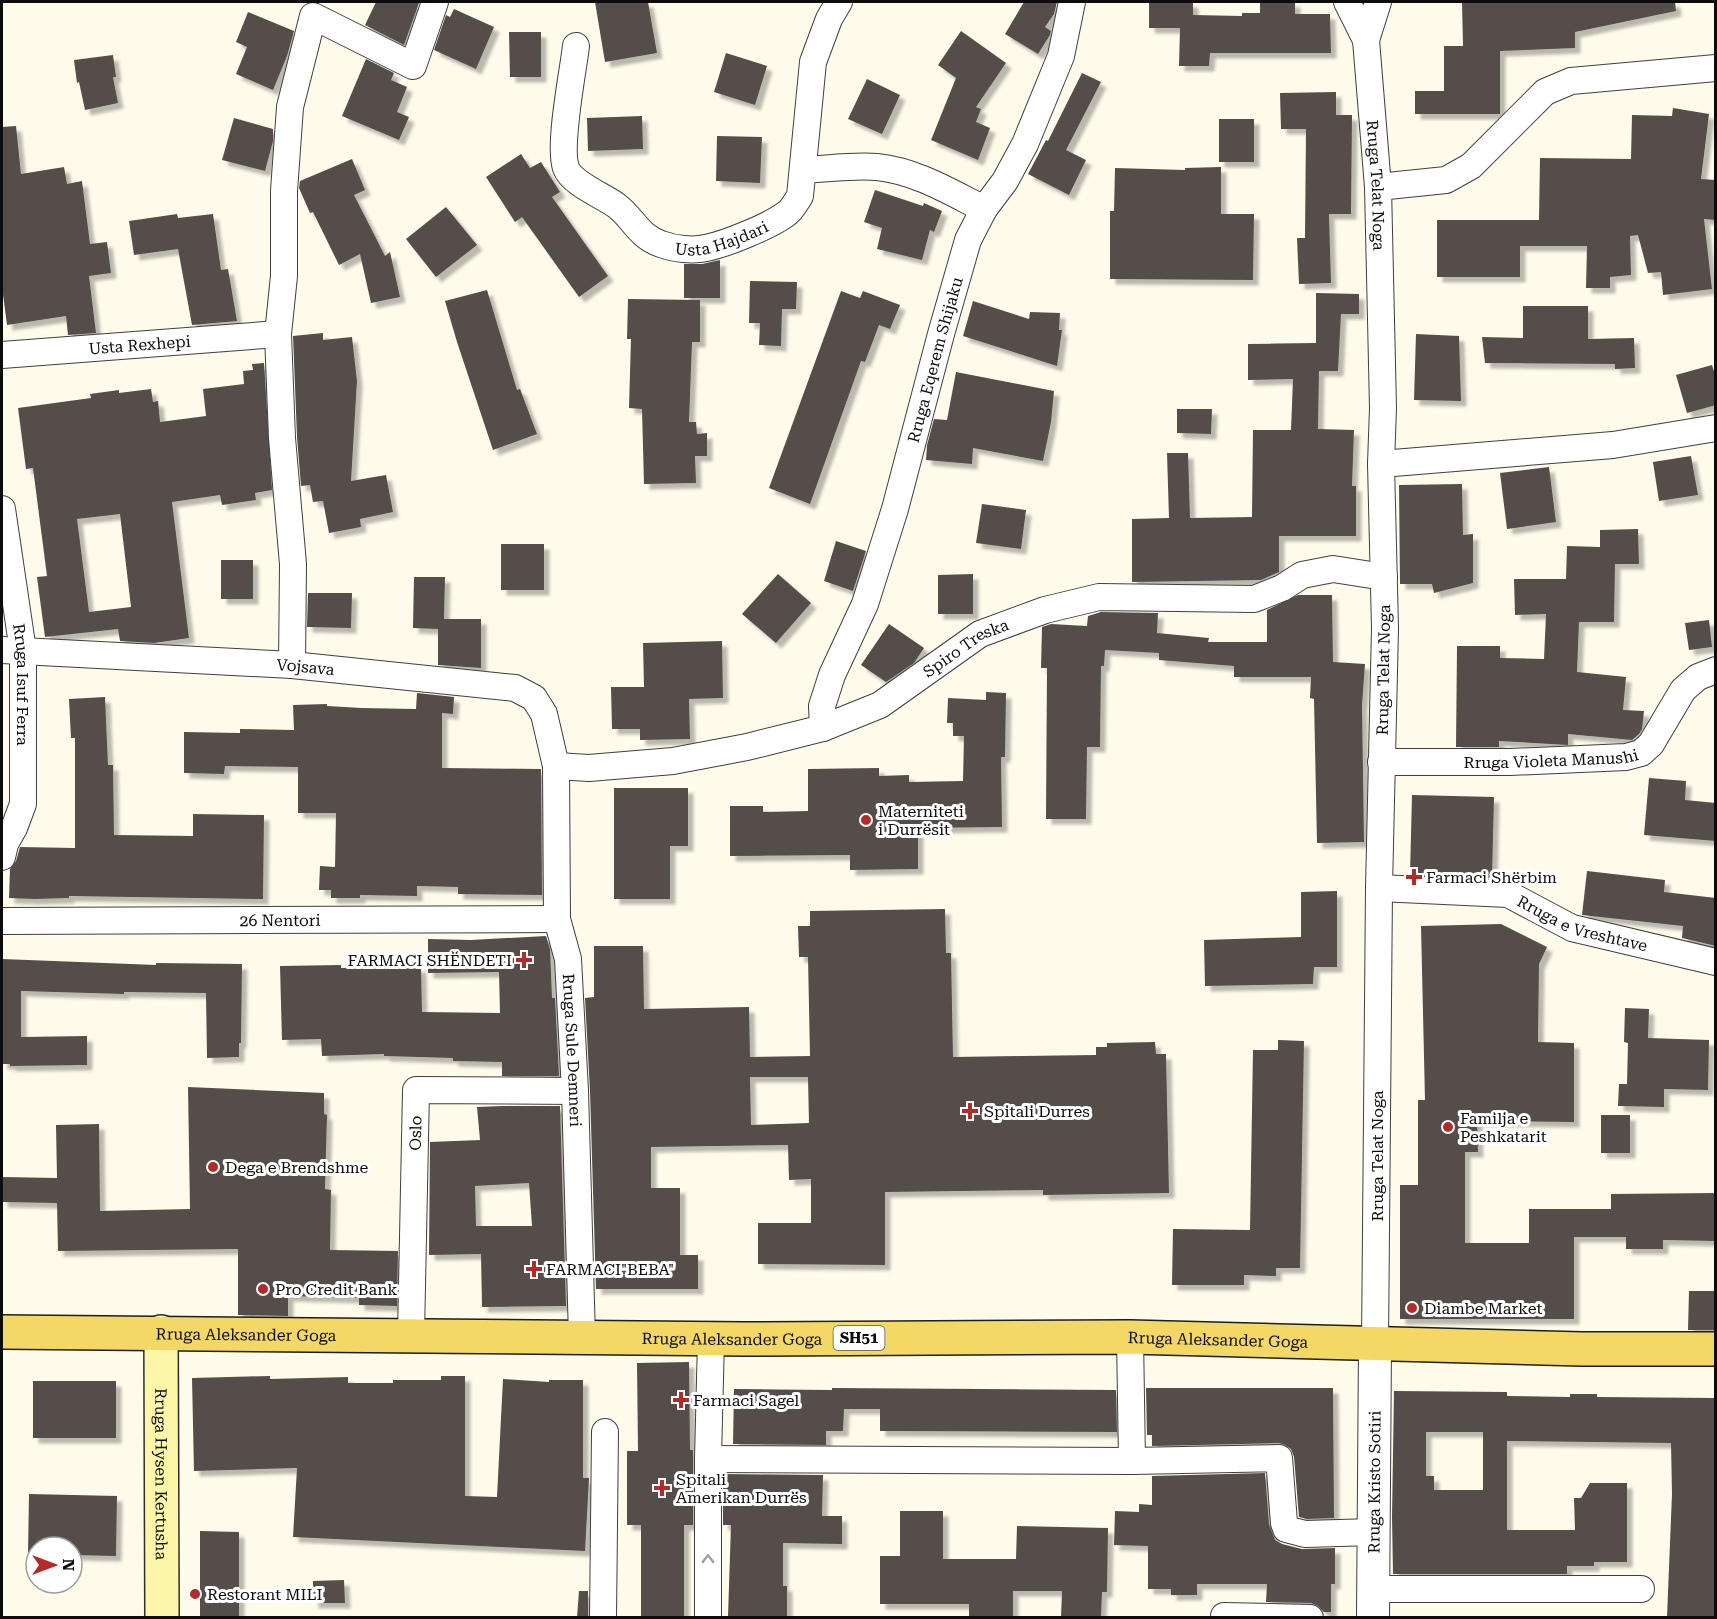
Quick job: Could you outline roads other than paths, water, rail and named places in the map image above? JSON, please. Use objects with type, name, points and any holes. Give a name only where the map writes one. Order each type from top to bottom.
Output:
[{"type":"main road","name":"Rruga Aleksander Goga","points":[[2,1332],[711,1339],[1130,1337],[1582,1349],[1716,1349]]},
{"type":"main road","name":"Rruga Hysen Kertusha","points":[[161,1332],[162,1617]]},
{"type":"street","points":[[292,664],[293,564],[282,438],[278,334],[284,276],[284,191],[290,108],[313,16],[412,66],[435,2]]},
{"type":"street","points":[[839,2],[829,19],[813,62],[803,170],[876,167],[904,172],[928,180],[984,210]]},
{"type":"street","name":"Rruga Eqerem Shijaku","points":[[823,728],[822,706],[832,675],[865,604],[895,509],[940,334],[968,240],[1025,144],[1061,56],[1072,2]]},
{"type":"street","name":"Rruga Telat Noga","points":[[1347,2],[1366,40],[1378,187],[1383,408],[1381,464],[1384,578],[1375,1344]]},
{"type":"street","points":[[1366,40],[1378,2]]},
{"type":"street","name":"Usta Hajdari","points":[[576,46],[567,108],[564,160],[567,171],[582,184],[617,205],[638,230],[661,244],[683,249],[705,249],[769,224],[788,212],[800,196],[803,170]]},
{"type":"street","points":[[1378,187],[1446,180],[1471,166],[1545,92],[1570,81],[1716,68]]},
{"type":"street","name":"Usta Rexhepi","points":[[2,355],[278,334]]},
{"type":"street","points":[[1381,464],[1613,445],[1716,428]]},
{"type":"street","name":"Rruga Isuf Ferra","points":[[2,509],[22,804],[2,857]]},
{"type":"street","name":"Spiro Treska","points":[[556,766],[589,768],[673,761],[747,747],[823,728],[880,705],[980,634],[1045,610],[1099,597],[1254,599],[1282,588],[1302,574],[1333,569],[1384,578]]},
{"type":"street","name":"Vojsava","points":[[12,650],[292,664],[515,688],[534,698],[544,714],[556,766]]},
{"type":"street","name":"Rruga Violeta Manushi","points":[[1381,762],[1510,762],[1626,757],[1641,753],[1650,744],[1683,690],[1698,677],[1716,670]]},
{"type":"street","name":"Rruga Sule Demneri","points":[[556,766],[557,919],[568,959],[575,1091],[582,1337]]},
{"type":"street","name":"Rruga e Vreshtave","points":[[1379,888],[1508,894],[1572,928],[1716,962]]},
{"type":"street","points":[[2,913],[2,921]]},
{"type":"street","name":"26 Nentori","points":[[2,921],[557,919]]},
{"type":"street","name":"Oslo","points":[[411,1335],[416,1090],[575,1091]]},
{"type":"street","points":[[1130,1337],[1132,1461]]},
{"type":"street","points":[[708,1617],[711,1339]]},
{"type":"street","name":"Rruga Kristo Sotiri","points":[[1373,1603],[1375,1344]]},
{"type":"street","points":[[603,1617],[604,1432]]},
{"type":"street","points":[[708,1459],[1132,1461],[1279,1458],[1286,1529],[1305,1534],[1374,1532]]},
{"type":"street","points":[[1373,1603],[1641,1588]]},
{"type":"street","points":[[1224,1617],[1310,1617]]},
{"type":"place","name":"Materniteti i Durrësit","points":[[866,820]]},
{"type":"place","name":"Farmaci Shërbim","points":[[1414,877]]},
{"type":"place","name":"FARMACI SHËNDETI","points":[[524,960]]},
{"type":"place","name":"Spitali Durres","points":[[970,1111]]},
{"type":"place","name":"Familja e Peshkatarit","points":[[1448,1127]]},
{"type":"place","name":"Dega e Brendshme","points":[[213,1167]]},
{"type":"place","name":"FARMACI\"BEBA\"","points":[[534,1269]]},
{"type":"place","name":"Pro Credit Bank","points":[[263,1289]]},
{"type":"place","name":"Diambe Market","points":[[1412,1308]]},
{"type":"place","name":"Farmaci Sagel","points":[[681,1400]]},
{"type":"place","name":"Spitali Amerikan Durrës","points":[[662,1488]]},
{"type":"place","name":"Restorant MILI","points":[[195,1594]]}]
